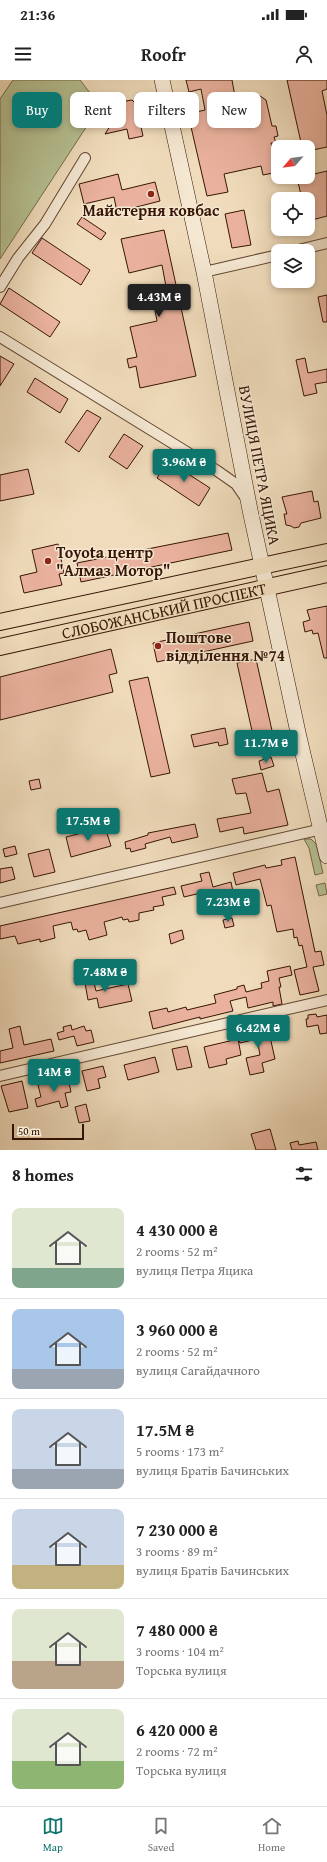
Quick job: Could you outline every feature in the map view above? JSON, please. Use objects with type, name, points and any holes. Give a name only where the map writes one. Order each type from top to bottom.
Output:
[{"type":"main road","name":"СЛОБОЖАНСЬКИЙ ПРОСПЕКТ","points":[[0,622],[327,552]]},
{"type":"main road","name":"СЛОБОЖАНСЬКИЙ ПРОСПЕКТ","points":[[0,647],[267,586],[327,574]]},
{"type":"street","name":"ВУЛИЦЯ ПЕТРА ЯЦИКА","points":[[162,80],[204,272],[248,501],[324,829],[327,856]]},
{"type":"street","points":[[0,287],[18,258],[45,224],[85,158]]},
{"type":"street","points":[[315,246],[327,243]]},
{"type":"street","points":[[204,272],[271,257]]},
{"type":"street","points":[[0,337],[216,470],[236,484],[248,501]]},
{"type":"street","points":[[0,903],[324,829]]},
{"type":"street","points":[[0,1076],[327,1000]]},
{"type":"green space","points":[[13,80],[80,80],[89,92],[70,92],[70,128],[86,128],[0,259],[0,99]]},
{"type":"green space","points":[[304,839],[311,839],[316,844],[323,873],[315,875],[309,848]]},
{"type":"green space","points":[[325,883],[327,894],[319,896],[316,885]]},
{"type":"building","points":[[186,80],[232,80],[234,92],[207,92],[207,128],[261,128],[261,97],[266,100],[272,126],[276,126],[278,136],[274,137],[275,140],[271,140],[271,173],[263,175],[261,166],[224,174],[228,192],[207,196],[191,128],[199,128],[199,111],[205,110],[201,89],[189,92]]},
{"type":"building","points":[[287,80],[327,80],[327,89],[322,91],[327,115],[327,147],[315,150],[315,140],[300,140]]},
{"type":"building","points":[[132,100],[134,102],[134,128],[141,128],[143,136],[129,139],[127,129],[105,134],[109,128],[126,128],[126,101]]},
{"type":"building","points":[[327,171],[327,216],[315,219],[315,192],[300,192],[298,184],[315,184],[315,174]]},
{"type":"building","points":[[118,174],[122,190],[155,182],[160,201],[117,212],[114,197],[84,204],[79,184]]},
{"type":"building","points":[[244,210],[251,245],[232,248],[225,214]]},
{"type":"building","points":[[82,217],[106,233],[101,240],[77,224]]},
{"type":"building","points":[[164,230],[196,376],[140,388],[136,366],[129,368],[127,359],[137,357],[130,327],[157,321],[152,295],[167,292],[162,265],[129,273],[121,239]]},
{"type":"building","points":[[42,238],[90,270],[81,285],[32,253]]},
{"type":"building","points":[[9,288],[60,322],[50,337],[0,304]]},
{"type":"building","points":[[327,295],[327,322],[323,322],[318,297]]},
{"type":"building","points":[[0,356],[14,364],[0,386]]},
{"type":"building","points":[[305,358],[308,373],[327,369],[327,382],[315,384],[317,393],[304,396],[296,360]]},
{"type":"building","points":[[35,378],[68,399],[60,413],[27,392]]},
{"type":"building","points":[[87,410],[101,418],[79,452],[65,442]]},
{"type":"building","points":[[124,434],[143,446],[127,469],[109,457]]},
{"type":"building","points":[[168,461],[210,488],[199,506],[157,478]]},
{"type":"building","points":[[28,469],[34,494],[0,501],[0,475]]},
{"type":"building","points":[[312,491],[314,502],[318,501],[321,518],[301,523],[299,527],[294,528],[286,525],[284,514],[287,514],[282,497]]},
{"type":"building","points":[[228,533],[232,550],[81,582],[77,563]]},
{"type":"building","name":"Toyota центр \"Алмаз Мотор\"","points":[[58,544],[64,573],[59,574],[62,585],[24,593],[20,576],[37,572],[32,550]]},
{"type":"building","points":[[327,606],[327,658],[324,658],[318,633],[313,634],[312,630],[305,632],[303,622],[310,620],[307,610]]},
{"type":"building","points":[[249,622],[253,641],[157,662],[153,643]]},
{"type":"building","points":[[111,649],[117,673],[109,675],[113,692],[0,720],[0,677]]},
{"type":"building","points":[[256,659],[273,735],[254,740],[237,663]]},
{"type":"building","points":[[148,677],[170,773],[151,777],[129,681]]},
{"type":"building","points":[[225,728],[228,744],[219,746],[218,742],[194,747],[191,735]]},
{"type":"building","points":[[271,757],[274,766],[261,770],[259,761]]},
{"type":"building","points":[[262,773],[267,792],[279,789],[288,825],[244,834],[243,827],[220,832],[217,819],[251,813],[246,793],[236,794],[232,779]]},
{"type":"building","points":[[39,779],[41,788],[31,790],[29,781]]},
{"type":"building","points":[[195,824],[198,837],[172,843],[170,837],[145,844],[146,848],[131,852],[130,848],[126,849],[125,842],[148,835],[148,833]]},
{"type":"building","points":[[105,827],[111,846],[71,857],[66,837]]},
{"type":"building","points":[[15,846],[17,854],[5,857],[3,849]]},
{"type":"building","points":[[49,849],[55,872],[34,877],[28,854]]},
{"type":"building","points":[[295,857],[315,952],[321,951],[324,965],[313,967],[319,991],[300,995],[294,970],[307,967],[302,945],[299,946],[297,937],[294,938],[293,929],[277,932],[271,905],[267,906],[260,879],[236,885],[233,873],[265,865],[266,868],[282,865],[281,860]]},
{"type":"building","points":[[12,867],[15,879],[0,883],[0,869]]},
{"type":"building","points":[[209,872],[213,887],[231,882],[233,892],[226,894],[229,903],[219,906],[215,895],[206,898],[205,892],[184,897],[181,886],[202,881],[200,874]]},
{"type":"building","points":[[174,887],[176,894],[162,897],[164,905],[153,907],[154,910],[139,913],[139,920],[129,922],[128,919],[123,920],[122,917],[104,922],[107,935],[89,940],[86,930],[78,932],[77,929],[73,930],[71,922],[53,926],[55,938],[40,942],[40,939],[18,944],[15,936],[0,939],[0,926]]},
{"type":"building","points":[[232,918],[234,926],[225,928],[223,920]]},
{"type":"building","points":[[182,930],[184,939],[171,944],[169,934]]},
{"type":"building","points":[[290,966],[292,975],[279,978],[282,1004],[273,1006],[273,1002],[248,1008],[246,997],[230,1001],[233,1011],[200,1019],[200,1017],[153,1029],[149,1012],[167,1008],[168,1012],[186,1007],[187,1010],[216,1003],[214,995],[237,989],[237,987],[244,985],[246,992],[262,988],[261,983],[269,981],[267,971]]},
{"type":"building","points":[[126,967],[133,975],[125,981],[118,973]]},
{"type":"building","points":[[92,974],[96,991],[128,984],[132,1001],[99,1008],[97,998],[88,1000],[85,983],[76,985],[74,978]]},
{"type":"building","points":[[316,1014],[317,1017],[327,1015],[327,1033],[320,1034],[318,1025],[307,1027],[306,1019],[308,1019],[308,1015]]},
{"type":"building","points":[[71,1025],[72,1030],[84,1026],[86,1031],[91,1030],[94,1042],[77,1046],[74,1036],[59,1040],[57,1033],[64,1031],[63,1027]]},
{"type":"building","points":[[20,1026],[24,1045],[51,1039],[54,1051],[0,1063],[0,1051],[13,1048],[9,1029]]},
{"type":"building","points":[[268,1028],[275,1059],[262,1063],[264,1072],[250,1075],[246,1058],[260,1055],[257,1039],[240,1043],[237,1031],[245,1029],[246,1033]]},
{"type":"building","points":[[238,1039],[241,1055],[226,1059],[227,1064],[209,1068],[204,1047]]},
{"type":"building","points":[[187,1046],[192,1067],[177,1070],[172,1049]]},
{"type":"building","points":[[155,1057],[159,1072],[128,1080],[124,1065]]},
{"type":"building","points":[[103,1066],[106,1077],[98,1079],[100,1088],[87,1091],[82,1071]]},
{"type":"building","points":[[68,1078],[71,1092],[65,1093],[68,1106],[61,1108],[59,1101],[37,1107],[35,1099],[41,1097],[38,1085]]},
{"type":"building","points":[[22,1081],[28,1108],[9,1112],[1,1086]]},
{"type":"building","points":[[86,1104],[90,1121],[79,1123],[75,1107]]},
{"type":"building","points":[[270,1129],[276,1150],[256,1150],[251,1134]]},
{"type":"building","points":[[298,1141],[299,1145],[316,1142],[318,1150],[292,1150],[290,1143]]},
{"type":"place","name":"Майстерня ковбас","points":[[151,194]]},
{"type":"place","name":"Toyota центр \"Алмаз Мотор\"","points":[[48,561]]},
{"type":"place","name":"Поштове відділення №74","points":[[158,646]]}]
